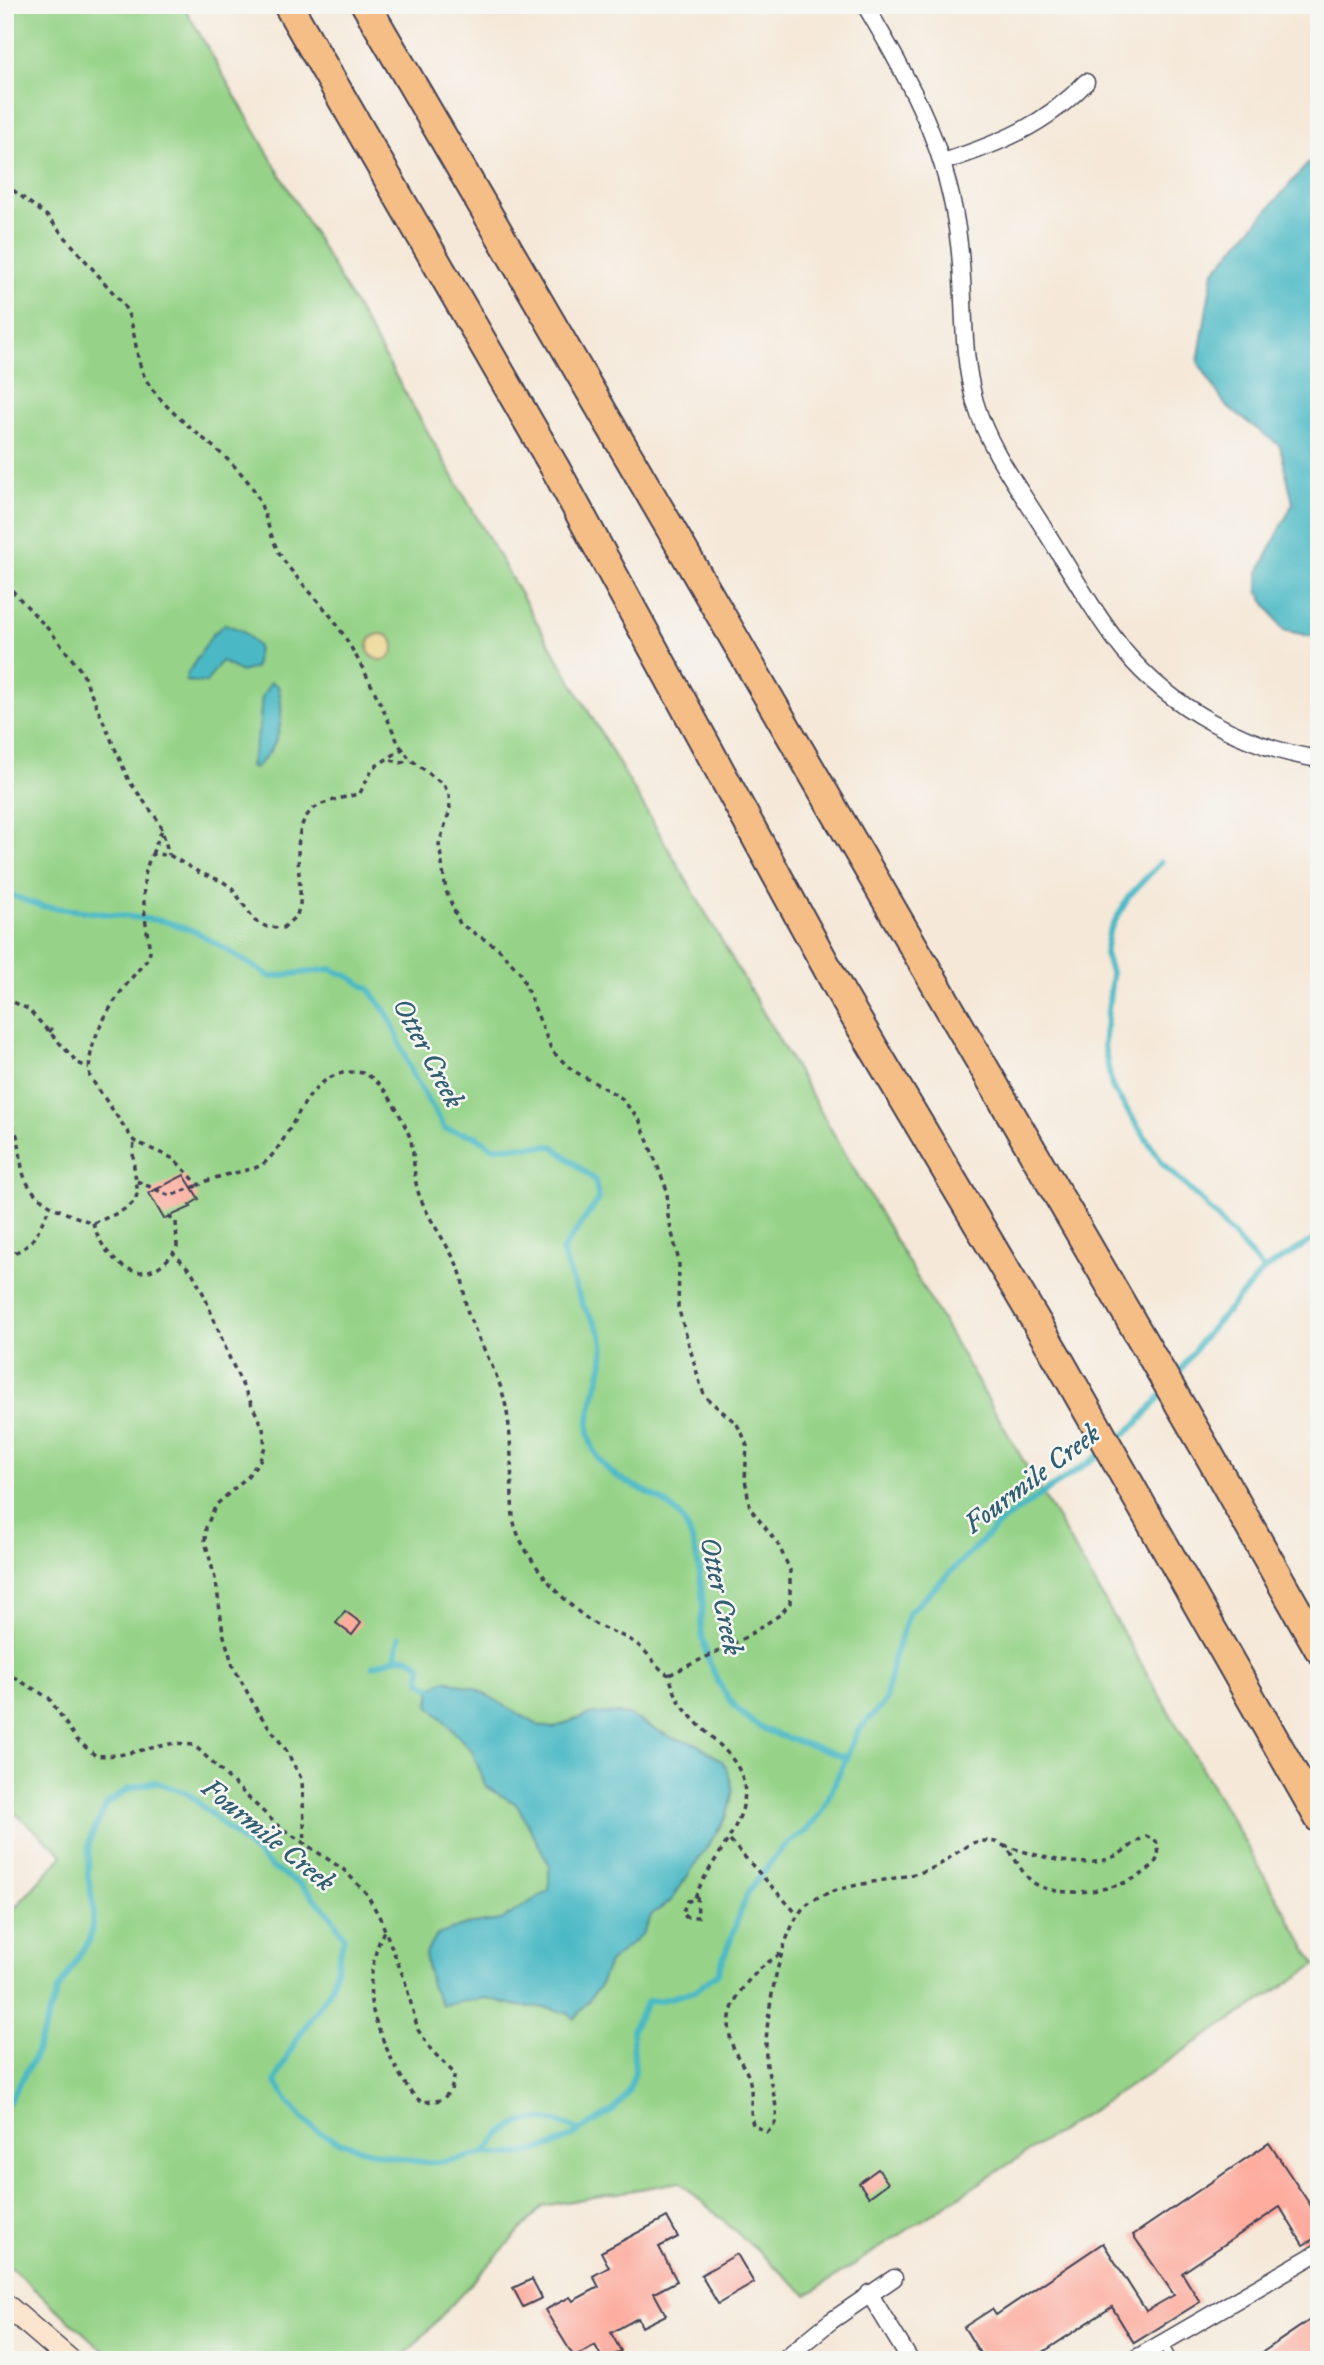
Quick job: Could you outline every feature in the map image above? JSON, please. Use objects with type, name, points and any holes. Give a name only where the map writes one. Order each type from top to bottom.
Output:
[{"type":"highway","points":[[288,5],[555,468],[841,993],[1060,1362],[1145,1516],[1319,1818]]},
{"type":"highway","points":[[366,5],[1120,1301],[1319,1649]]},
{"type":"main road","points":[[5,2304],[70,2360]]},
{"type":"street","points":[[865,5],[915,93],[943,162],[960,247],[967,375],[985,430],[1010,474],[1100,617],[1125,651],[1150,677],[1202,716],[1240,736],[1274,750],[1319,759]]},
{"type":"street","points":[[943,162],[1022,133],[1061,107],[1086,82]]},
{"type":"street","points":[[1133,2360],[1319,2252]]},
{"type":"street","points":[[783,2360],[869,2293],[894,2278]]},
{"type":"street","points":[[869,2293],[910,2360]]},
{"type":"lane","points":[[1163,2343],[1172,2360]]},
{"type":"path","points":[[5,184],[47,216],[122,303],[132,317],[138,365],[162,401],[250,484],[261,502],[279,552],[335,622],[399,745],[410,759],[432,773],[444,785],[449,795],[450,810],[439,844],[446,891],[460,924],[498,948],[521,974],[552,1052],[572,1070],[610,1089],[631,1107],[665,1179],[671,1233],[678,1253],[678,1307],[700,1383],[705,1397],[736,1423],[742,1433],[747,1446],[745,1479],[750,1508],[778,1544],[790,1570],[790,1603],[769,1623],[669,1675]]},
{"type":"path","points":[[5,583],[51,632],[82,672],[129,781],[160,823],[169,855]]},
{"type":"path","points":[[152,854],[169,855],[200,873],[222,881],[232,888],[256,921],[267,927],[284,928],[297,915],[300,904],[299,851],[303,822],[315,807],[360,793],[373,768],[390,759],[399,748],[404,748]]},
{"type":"path","points":[[390,759],[401,763],[410,759]]},
{"type":"path","points":[[162,830],[145,872],[148,959],[130,977],[110,1009],[101,1028],[89,1068],[90,1077],[134,1141],[174,1159],[199,1185]]},
{"type":"path","points":[[5,998],[28,1009],[83,1068],[89,1068]]},
{"type":"path","points":[[49,1031],[55,1025]]},
{"type":"path","points":[[138,1181],[170,1196],[218,1175],[261,1166],[279,1146],[305,1100],[328,1081],[356,1072],[367,1074],[377,1082],[409,1134],[415,1184],[428,1214],[460,1268],[467,1309],[502,1390],[506,1410],[515,1533],[530,1557],[576,1610],[603,1629],[636,1643],[660,1670],[669,1675],[675,1695],[685,1711],[726,1750],[744,1780],[742,1808],[730,1841],[697,1892],[694,1900],[688,1901],[683,1907],[682,1913],[686,1917],[698,1917],[697,1892]]},
{"type":"path","points":[[5,1117],[20,1142],[26,1179],[50,1207],[93,1223],[108,1252],[125,1268],[138,1272],[152,1271],[163,1265],[177,1247],[176,1221],[168,1217]]},
{"type":"path","points":[[93,1223],[128,1208],[138,1194],[138,1181],[131,1162],[134,1141]]},
{"type":"path","points":[[5,1255],[22,1251],[30,1244],[50,1207]]},
{"type":"path","points":[[173,1253],[192,1272],[204,1294],[230,1359],[263,1428],[265,1447],[260,1460],[247,1477],[216,1505],[206,1527],[205,1541],[216,1582],[222,1633],[233,1665],[258,1712],[286,1750],[302,1780],[304,1844]]},
{"type":"path","points":[[5,1672],[49,1698],[76,1739],[85,1750],[96,1756],[119,1755],[174,1743],[194,1745],[277,1825],[356,1881],[376,1910],[405,1981],[418,2030],[432,2052],[455,2074],[451,2090],[442,2100],[422,2102],[406,2088],[375,2017],[371,1988],[384,1931]]},
{"type":"path","points":[[780,1954],[751,1976],[738,1994],[729,2018],[729,2033],[735,2052],[750,2082],[753,2125],[767,2132],[776,2117],[765,2041],[780,1954],[797,1914],[811,1902],[831,1894],[932,1869],[976,1842],[986,1841],[1004,1846],[1039,1858],[1086,1864],[1112,1858],[1146,1836],[1156,1841],[1158,1855],[1155,1864],[1135,1879],[1063,1894],[1034,1883],[1023,1874],[1004,1846]]},
{"type":"path","points":[[730,1841],[797,1914]]},
{"type":"path","points":[[5,2350],[9,2360]]},
{"type":"green space","points":[[5,5],[183,5],[528,607],[1316,1965],[807,2295],[680,2182],[543,2206],[404,2356],[407,2360],[114,2360],[5,2263],[5,1919],[63,1855],[5,1804]]},
{"type":"sand","points":[[381,634],[390,638],[394,647],[390,656],[381,660],[372,656],[368,647],[372,638]]},
{"type":"water","points":[[1319,151],[1319,638],[1283,630],[1258,591],[1259,572],[1293,503],[1280,446],[1226,406],[1198,362],[1213,272]]},
{"type":"water","points":[[225,624],[243,631],[258,647],[255,668],[241,672],[221,661],[206,683],[186,681],[187,674],[213,634]]},
{"type":"water","points":[[271,682],[278,686],[280,698],[279,731],[270,751],[254,768],[250,766],[259,729],[262,697]]},
{"type":"water","points":[[445,1680],[476,1689],[540,1726],[553,1728],[587,1715],[628,1715],[672,1738],[695,1743],[722,1761],[728,1771],[733,1790],[727,1815],[717,1832],[670,1902],[652,1914],[643,1933],[609,1963],[599,1987],[574,2019],[570,2014],[550,2008],[518,2006],[486,1998],[442,2005],[431,1986],[425,1954],[437,1935],[466,1925],[501,1920],[549,1890],[549,1864],[520,1810],[515,1803],[486,1787],[472,1751],[429,1705],[431,1688]]},
{"type":"building","points":[[184,1175],[199,1199],[189,1205],[191,1207],[164,1219],[149,1193]]},
{"type":"building","points":[[345,1611],[361,1623],[352,1635],[336,1623]]},
{"type":"building","points":[[1269,2143],[1319,2218],[1319,2236],[1303,2245],[1280,2207],[1182,2273],[1200,2302],[1134,2343],[1112,2307],[1031,2360],[984,2360],[964,2327],[992,2309],[996,2315],[1103,2243],[1146,2311],[1174,2295],[1133,2235]]},
{"type":"building","points":[[878,2169],[888,2183],[869,2197],[859,2183]]},
{"type":"building","points":[[667,2217],[678,2237],[659,2247],[677,2281],[654,2293],[666,2315],[642,2327],[638,2318],[611,2333],[621,2351],[606,2360],[603,2360],[595,2345],[574,2357],[545,2310],[570,2297],[573,2301],[599,2287],[593,2276],[609,2267],[601,2252]]},
{"type":"building","points":[[737,2254],[754,2283],[718,2304],[701,2275]]},
{"type":"building","points":[[532,2279],[542,2298],[523,2307],[513,2288]]},
{"type":"building","points":[[1319,2314],[1319,2360],[1251,2360]]},
{"type":"waterway","points":[[1161,862],[1129,896],[1109,932],[1105,954],[1112,975],[1104,1046],[1112,1087],[1163,1164],[1202,1201],[1264,1270]]},
{"type":"waterway","name":"Otter Creek","points":[[5,893],[41,906],[164,921],[197,932],[271,977],[331,969],[352,978],[370,990],[390,1018],[412,1073],[445,1129],[476,1136],[492,1147],[553,1146],[595,1180],[599,1199],[562,1251],[583,1305],[602,1337],[602,1368],[590,1413],[591,1444],[608,1469],[664,1502],[674,1510],[688,1530],[699,1572],[703,1603],[701,1624],[706,1652],[717,1680],[733,1704],[764,1729],[847,1759]]},
{"type":"waterway","name":"Fourmile Creek","points":[[1173,1381],[1203,1338],[1264,1270],[1319,1236]]},
{"type":"waterway","name":"Fourmile Creek","points":[[1113,1444],[1139,1422],[1164,1392]]},
{"type":"waterway","name":"Fourmile Creek","points":[[5,2108],[33,2060],[58,1990],[90,1939],[94,1910],[88,1876],[89,1841],[107,1804],[128,1789],[155,1782],[187,1793],[274,1869],[300,1884],[331,1915],[344,1937],[331,1989],[296,2040],[275,2081],[291,2105],[311,2126],[354,2147],[426,2162],[449,2161],[481,2154],[509,2128],[529,2121],[549,2121],[579,2131],[614,2110],[628,2092],[635,2072],[632,2029],[648,2001],[663,2000],[695,1991],[718,1973],[748,1892],[782,1848],[806,1831],[822,1812],[858,1731],[885,1702],[894,1656],[910,1612],[1001,1522],[1102,1453]]},
{"type":"waterway","points":[[396,1656],[399,1637]]},
{"type":"waterway","points":[[373,1666],[398,1658],[409,1658],[421,1666],[420,1681],[431,1688]]},
{"type":"waterway","points":[[485,2153],[533,2151],[578,2133]]}]
